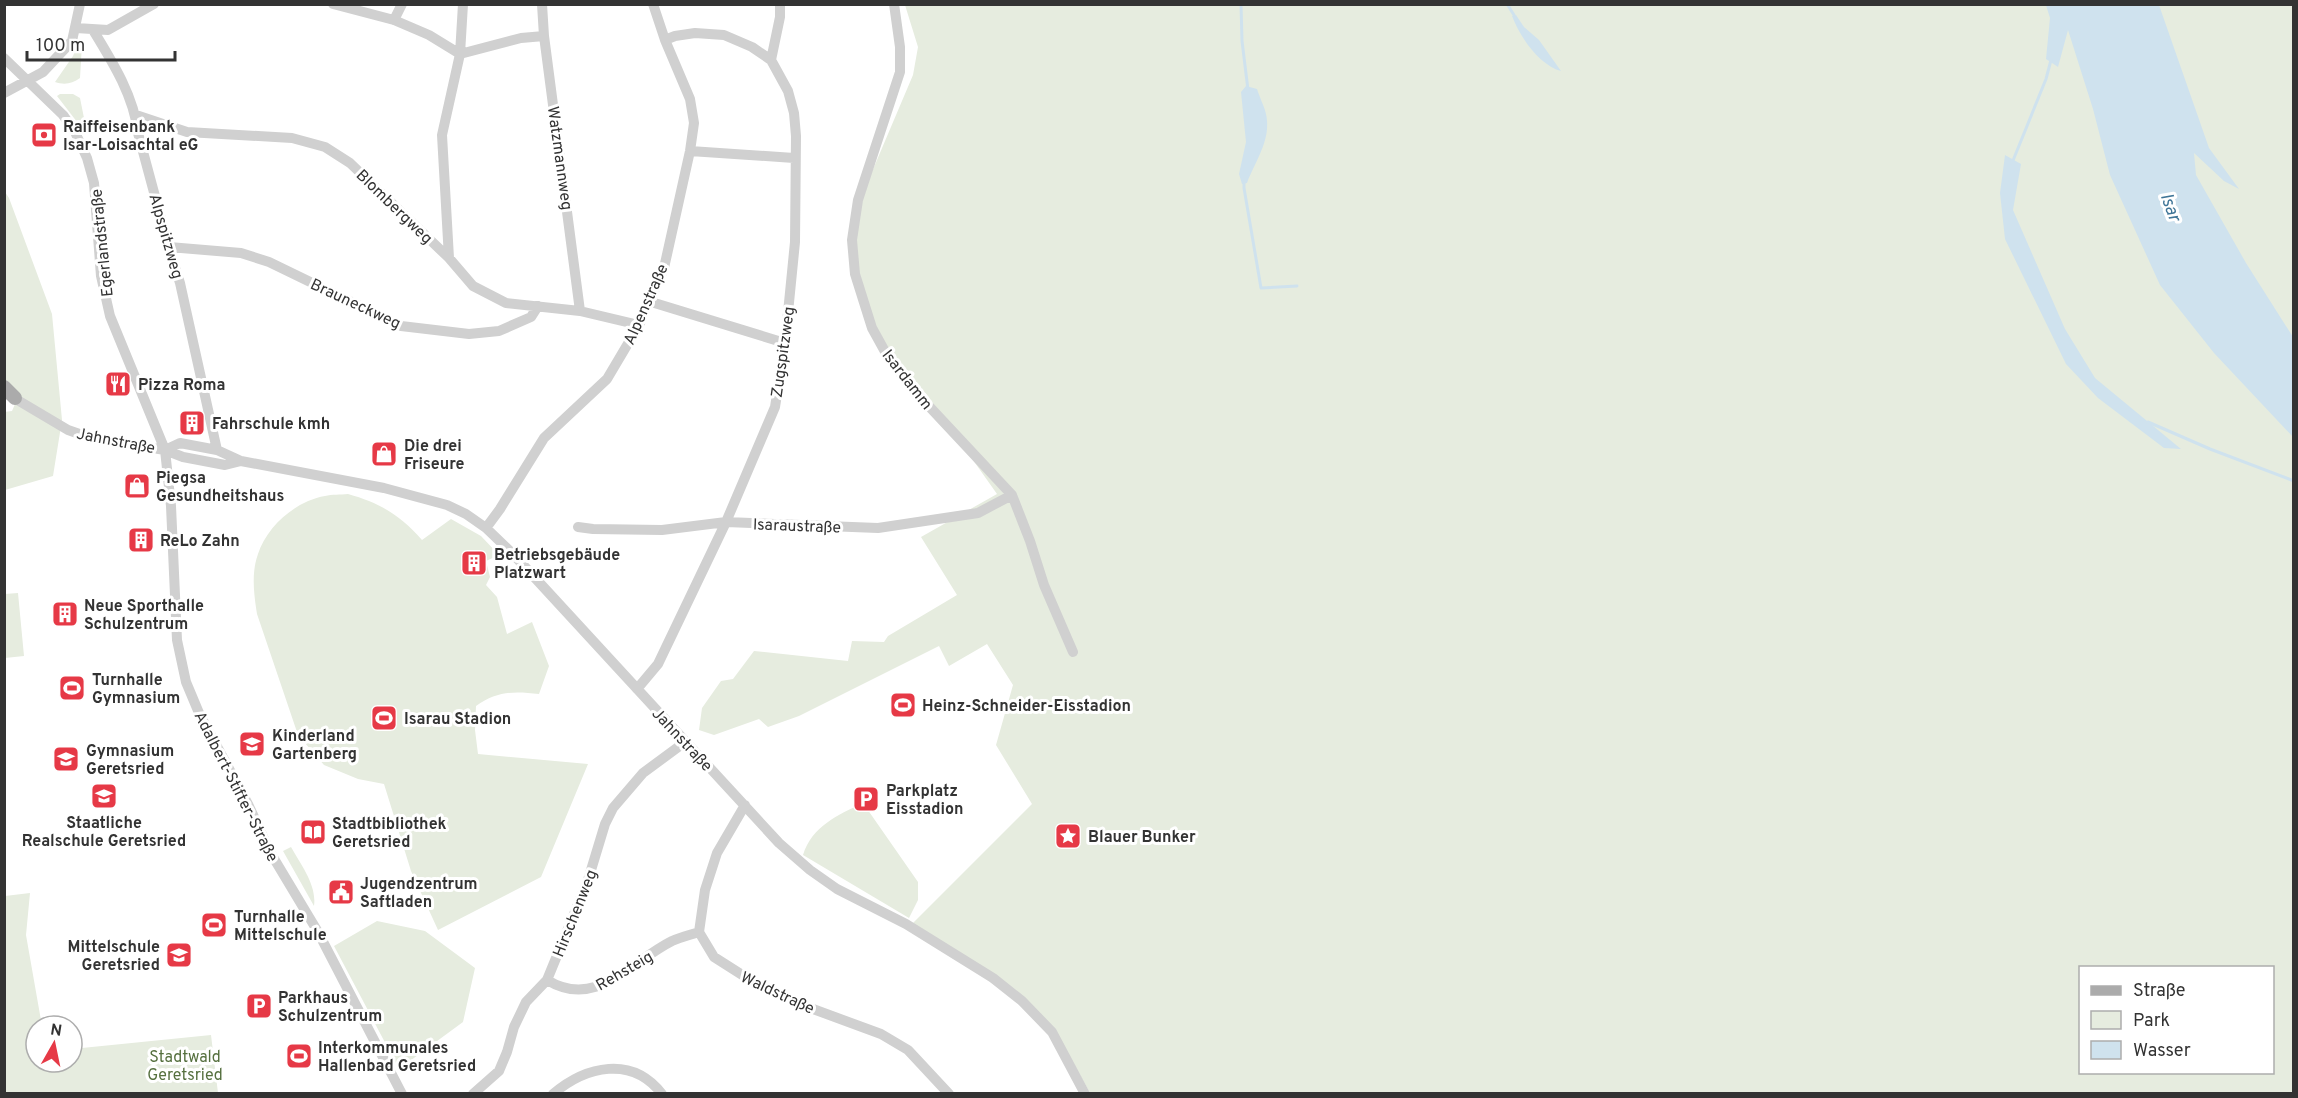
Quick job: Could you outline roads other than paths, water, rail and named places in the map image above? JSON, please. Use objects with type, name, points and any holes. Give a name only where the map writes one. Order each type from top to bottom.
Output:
[{"type":"main road","points":[[4,387],[8,396]]},
{"type":"street","points":[[4,93],[43,72],[57,59],[72,41],[80,4]]},
{"type":"street","points":[[76,28],[108,30],[154,4]]},
{"type":"street","points":[[333,4],[394,20],[429,35],[460,54],[543,36]]},
{"type":"street","points":[[394,20],[402,4]]},
{"type":"street","points":[[449,258],[442,135],[460,54],[462,4]]},
{"type":"street","name":"Watzmannweg","points":[[542,4],[543,36],[580,310]]},
{"type":"street","name":"Alpenstraße","points":[[486,528],[544,438],[607,379],[639,325],[664,268],[694,123],[690,99],[665,40],[653,4]]},
{"type":"street","points":[[771,60],[780,17],[780,4]]},
{"type":"street","name":"Isardamm","points":[[894,4],[900,47],[900,72],[858,200],[852,240],[855,274],[872,328],[888,357],[911,387],[1012,495],[1044,585],[1073,652]]},
{"type":"street","name":"Alpspitzweg","points":[[93,30],[111,60],[136,115],[138,133],[180,283],[218,450]]},
{"type":"street","name":"Zugspitzweg","points":[[637,689],[655,669],[726,522],[775,407],[785,343],[795,242],[796,136],[794,113],[788,91],[771,60],[752,47],[724,35],[695,33],[665,40]]},
{"type":"street","name":"Egerlandstraße","points":[[4,57],[63,115],[75,132],[87,158],[94,183],[101,276],[110,316],[165,450]]},
{"type":"street","name":"Blombergweg","points":[[136,115],[187,132],[292,138],[325,147],[350,163],[449,258],[473,286],[506,303],[580,310],[639,325]]},
{"type":"street","points":[[690,150],[794,158]]},
{"type":"street","name":"Brauneckweg","points":[[169,247],[241,254],[269,262],[401,326],[469,334],[499,331],[531,317],[538,306]]},
{"type":"street","points":[[648,301],[785,343]]},
{"type":"street","name":"Jahnstraße","points":[[8,396],[68,430],[91,438],[165,450],[183,457],[225,465],[240,460]]},
{"type":"street","name":"Jahnstraße","points":[[165,450],[180,443],[218,450],[240,460],[384,488],[457,509],[486,528],[513,554],[779,843],[810,870],[837,889],[906,924],[993,978],[1022,1001],[1052,1032],[1085,1094]]},
{"type":"street","name":"Adalbert-Stifter-Straße","points":[[165,450],[171,506],[177,640],[186,682],[199,713],[248,804],[270,852],[318,932],[402,1094]]},
{"type":"street","name":"Isaraustraße","points":[[578,527],[662,530],[726,522],[878,528],[978,513],[1012,495]]},
{"type":"street","name":"Hirschenweg","points":[[473,1093],[499,1071],[507,1053],[514,1026],[526,1002],[547,980],[588,880],[605,824],[614,808],[643,773],[685,742]]},
{"type":"street","points":[[699,932],[705,890],[717,853],[745,805]]},
{"type":"street","name":"Rehsteig","points":[[547,980],[561,989],[582,991],[599,987],[672,941],[699,932]]},
{"type":"street","name":"Waldstraße","points":[[699,932],[714,957],[735,973],[794,1002],[881,1034],[908,1050],[946,1092]]},
{"type":"street","points":[[553,1094],[581,1076],[603,1068],[640,1074],[654,1083],[662,1094]]},
{"type":"water","name":"Isar","points":[[2046,5],[2159,5],[2209,148],[2239,189],[2224,181],[2194,153],[2196,175],[2246,263],[2293,337],[2293,437],[2214,353],[2160,285],[2110,175],[2093,109],[2068,30],[2058,67],[2046,59],[2050,18]]},
{"type":"water","points":[[1516,15],[1524,27],[1539,40],[1561,71],[1545,63],[1531,49],[1512,16]]},
{"type":"water","points":[[1246,86],[1257,89],[1266,113],[1267,129],[1266,137],[1247,183],[1242,184],[1239,174],[1246,142],[1241,92]]},
{"type":"water","points":[[2005,155],[2021,164],[2013,210],[2065,329],[2095,378],[2181,449],[2164,448],[2098,398],[2066,364],[2005,239],[2000,193]]},
{"type":"waterway","points":[[1241,4],[1242,41],[1248,90]]},
{"type":"waterway","points":[[1507,4],[1514,15]]},
{"type":"waterway","points":[[2012,163],[2046,79],[2051,60]]},
{"type":"waterway","points":[[1244,180],[1261,288],[1297,286]]},
{"type":"waterway","points":[[2148,422],[2210,449],[2294,481]]},
{"type":"place","name":"Raiffeisenbank Isar-Loisachtal eG","points":[[44,135]]},
{"type":"place","name":"Pizza Roma","points":[[118,384]]},
{"type":"place","name":"Fahrschule kmh","points":[[192,423]]},
{"type":"place","name":"Die drei Friseure","points":[[384,454]]},
{"type":"place","name":"Piegsa Gesundheitshaus","points":[[137,486]]},
{"type":"place","name":"ReLo Zahn","points":[[141,540]]},
{"type":"place","name":"Betriebsgebäude Platzwart","points":[[474,563]]},
{"type":"place","name":"Neue Sporthalle Schulzentrum","points":[[65,614]]},
{"type":"place","name":"Turnhalle Gymnasium","points":[[72,688]]},
{"type":"place","name":"Heinz-Schneider-Eisstadion","points":[[903,705]]},
{"type":"place","name":"Isarau Stadion","points":[[384,718]]},
{"type":"place","name":"Kinderland Gartenberg","points":[[252,744]]},
{"type":"place","name":"Gymnasium Geretsried","points":[[66,759]]},
{"type":"place","name":"Staatliche Realschule Geretsried","points":[[104,796]]},
{"type":"place","name":"Parkplatz Eisstadion","points":[[866,799]]},
{"type":"place","name":"Stadtbibliothek Geretsried","points":[[313,832]]},
{"type":"place","name":"Blauer Bunker","points":[[1068,836]]},
{"type":"place","name":"Jugendzentrum Saftladen","points":[[341,892]]},
{"type":"place","name":"Turnhalle Mittelschule","points":[[214,925]]},
{"type":"place","name":"Mittelschule Geretsried","points":[[179,955]]},
{"type":"place","name":"Parkhaus Schulzentrum","points":[[259,1006]]},
{"type":"place","name":"Interkommunales Hallenbad Geretsried","points":[[299,1056]]},
{"type":"park label","name":"Stadtwald Geretsried","points":[[185,1065]]}]
